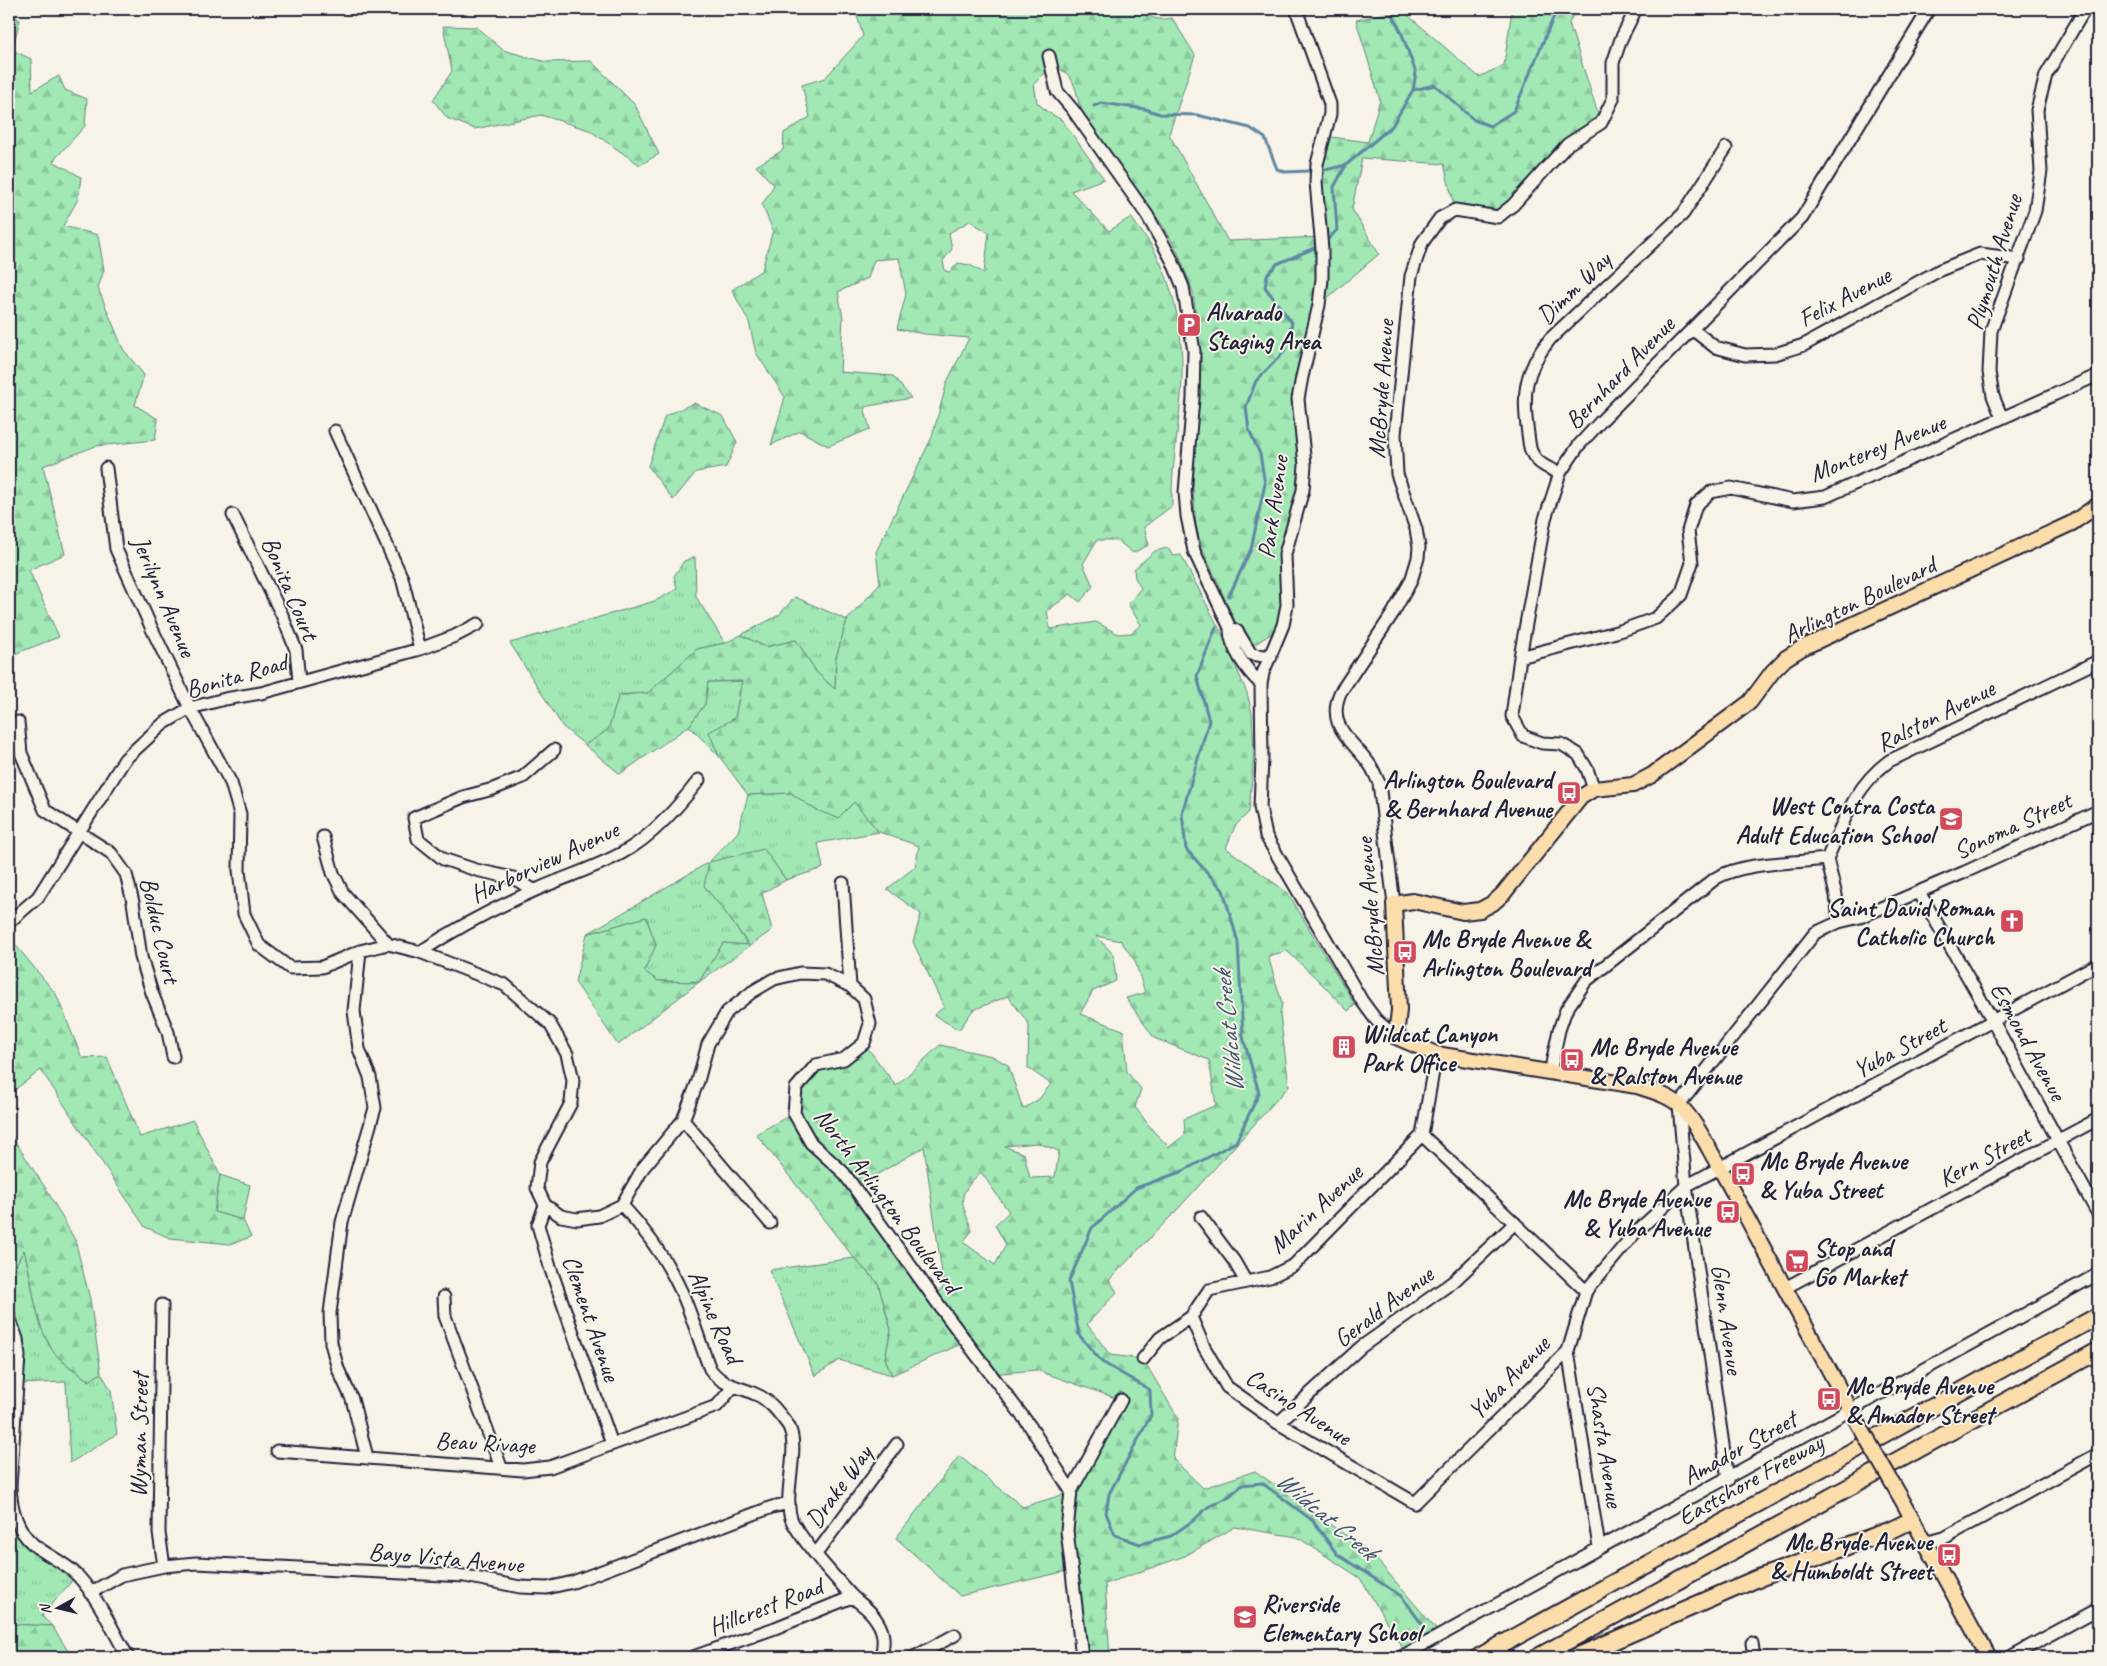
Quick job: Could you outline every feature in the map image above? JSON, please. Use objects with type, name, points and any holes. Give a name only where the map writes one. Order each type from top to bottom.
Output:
[{"type":"highway","name":"Eastshore Freeway","points":[[1478,1657],[2098,1316]]},
{"type":"highway","points":[[1538,1657],[2098,1351]]},
{"type":"highway","points":[[1576,1657],[1756,1578],[1889,1531],[1912,1520]]},
{"type":"main road","name":"Arlington Boulevard","points":[[1594,789],[1633,785],[1652,775],[1750,702],[1786,658],[1802,648],[2072,523],[2098,505]]},
{"type":"main road","points":[[1394,904],[1413,901],[1463,912],[1480,910],[1493,903],[1503,894],[1580,797],[1594,789]]},
{"type":"main road","name":"McBryde Avenue","points":[[1394,904],[1399,1010],[1396,1037]]},
{"type":"main road","points":[[1396,1037],[1436,1054],[1637,1086],[1660,1094],[1679,1105],[1702,1136],[1720,1168],[1853,1414],[1988,1657]]},
{"type":"street","name":"Park Avenue","points":[[1296,9],[1330,104],[1330,114],[1317,164],[1316,182],[1322,249],[1322,278],[1319,305],[1298,400],[1305,465],[1303,490],[1285,554],[1287,605],[1283,625],[1261,684],[1262,759],[1260,807],[1266,836],[1363,1003],[1376,1020],[1396,1037]]},
{"type":"street","name":"McBryde Avenue","points":[[1394,904],[1379,783],[1371,766],[1339,727],[1335,716],[1336,704],[1340,693],[1411,581],[1418,558],[1419,546],[1416,529],[1397,474],[1396,450],[1411,276],[1422,242],[1440,218],[1455,210],[1498,217],[1513,205],[1568,144],[1601,123],[1613,99],[1613,63],[1621,39],[1636,9]]},
{"type":"street","name":"Bernhard Avenue","points":[[1594,789],[1587,769],[1578,754],[1561,744],[1542,743],[1523,736],[1512,716],[1520,657],[1545,519],[1560,473],[1596,426],[1802,218],[1929,9]]},
{"type":"street","name":"Plymouth Avenue","points":[[2002,418],[1993,396],[1989,372],[1991,331],[2019,259],[2035,211],[2041,172],[2037,110],[2046,75],[2085,9]]},
{"type":"street","points":[[1049,56],[1057,91],[1074,110],[1143,208],[1183,286],[1189,314],[1194,358],[1193,399],[1186,474],[1187,516],[1191,538],[1197,558],[1230,628],[1237,631],[1246,657],[1245,668],[1261,684]]},
{"type":"street","name":"Dimm Way","points":[[1560,473],[1543,466],[1532,454],[1525,400],[1528,377],[1535,357],[1550,339],[1683,214],[1726,148]]},
{"type":"street","name":"Felix Avenue","points":[[1692,329],[1714,347],[1745,355],[1775,354],[1804,344],[1940,270],[1980,254],[2019,259]]},
{"type":"street","name":"Monterey Avenue","points":[[1520,657],[1620,631],[1656,618],[1681,595],[1692,563],[1688,531],[1696,505],[1711,492],[1731,488],[1793,501],[1825,497],[2098,375]]},
{"type":"street","points":[[335,431],[402,578],[420,649]]},
{"type":"street","name":"Jerilynn Avenue","points":[[106,468],[116,549],[190,708],[231,783],[240,814],[239,870],[244,914],[259,945],[290,968],[322,967],[360,951]]},
{"type":"street","name":"Bonita Court","points":[[233,515],[282,616],[296,650],[299,681]]},
{"type":"street","name":"Bonita Road","points":[[9,922],[38,897],[125,759],[163,724],[190,708],[225,699],[261,693],[420,649],[456,636],[478,624]]},
{"type":"street","points":[[1246,657],[1271,657]]},
{"type":"street","name":"Ralston Avenue","points":[[1827,859],[1855,796],[1880,768],[1889,761],[2098,661]]},
{"type":"street","name":"Bolduc Court","points":[[18,722],[21,753],[45,810],[111,853],[126,874],[133,902],[141,957],[152,993],[168,1032],[173,1058]]},
{"type":"street","points":[[534,890],[513,878],[476,870],[443,859],[418,839],[414,818],[463,797],[493,789],[523,777],[554,750]]},
{"type":"street","name":"Harborview Avenue","points":[[420,952],[459,926],[534,890],[622,853],[646,836],[681,804],[699,780]]},
{"type":"street","name":"Sonoma Street","points":[[1679,1105],[1815,932],[1839,922],[1860,917],[1919,892],[2098,811]]},
{"type":"street","points":[[323,837],[333,873],[343,892],[388,944]]},
{"type":"street","points":[[1550,1073],[1558,1030],[1586,981],[1716,878],[1727,872],[1742,868],[1827,859],[1836,895],[1839,922]]},
{"type":"street","points":[[843,883],[850,986]]},
{"type":"street","name":"Esmond Avenue","points":[[1919,892],[1993,1021],[2098,1214]]},
{"type":"street","points":[[367,1457],[352,1399],[338,1369],[333,1352],[330,1313],[342,1222],[375,1108],[370,1077],[359,1049],[354,1011],[360,951],[388,944],[420,952],[505,985],[550,1024],[567,1054],[573,1080],[571,1103],[540,1162],[536,1188],[545,1204],[561,1216],[577,1219],[600,1216],[622,1205]]},
{"type":"street","name":"Yuba Street","points":[[1720,1168],[2098,964]]},
{"type":"street","name":"North Arlington Boulevard","points":[[622,1205],[643,1168],[683,1120],[698,1081],[708,1044],[727,1012],[752,992],[774,979],[800,973],[825,974],[850,986],[864,999],[870,1024],[864,1043],[844,1059],[816,1065],[796,1088],[794,1114],[811,1143],[843,1172],[944,1312],[1030,1426],[1072,1492]]},
{"type":"street","points":[[1436,1054],[1422,1135],[1586,1291]]},
{"type":"street","name":"Glenn Avenue","points":[[1679,1105],[1686,1186],[1728,1480]]},
{"type":"street","name":"Kern Street","points":[[1785,1288],[2098,1119]]},
{"type":"street","points":[[683,1120],[770,1223]]},
{"type":"street","name":"Marin Avenue","points":[[1143,1360],[1160,1338],[1191,1316],[1209,1290],[1270,1277],[1294,1265],[1422,1135]]},
{"type":"street","name":"Yuba Avenue","points":[[1415,1503],[1568,1351],[1586,1291],[1634,1234],[1686,1186],[1720,1168]]},
{"type":"street","name":"Clement Avenue","points":[[545,1204],[538,1225],[550,1267],[612,1444]]},
{"type":"street","name":"Alpine Road","points":[[622,1205],[647,1232],[666,1260],[683,1294],[710,1369],[718,1379],[733,1387],[757,1394],[775,1407],[789,1428],[792,1450],[789,1503],[792,1521],[816,1554],[852,1597],[866,1606],[878,1622],[885,1641],[881,1657]]},
{"type":"street","points":[[1200,1217],[1234,1261],[1246,1282]]},
{"type":"street","name":"Gerald Avenue","points":[[1278,1423],[1361,1347],[1454,1281],[1515,1223]]},
{"type":"street","name":"Amador Street","points":[[1401,1657],[1599,1547],[1853,1414],[2098,1274]]},
{"type":"street","points":[[444,1297],[446,1316],[501,1467]]},
{"type":"street","name":"Wyman Street","points":[[162,1305],[159,1533],[164,1566]]},
{"type":"street","name":"Casino Avenue","points":[[1191,1316],[1204,1348],[1227,1387],[1278,1423],[1415,1503]]},
{"type":"street","points":[[9,1317],[17,1339],[19,1356],[10,1486],[11,1506],[22,1529],[33,1544],[77,1575],[90,1593],[128,1657]]},
{"type":"street","name":"Shasta Avenue","points":[[1568,1351],[1599,1547]]},
{"type":"street","name":"Beau Rivage","points":[[277,1451],[522,1470],[550,1467],[717,1406],[733,1387]]},
{"type":"street","points":[[1082,1657],[1067,1531],[1072,1492],[1121,1400]]},
{"type":"street","name":"Drake Way","points":[[816,1554],[897,1444]]},
{"type":"street","points":[[1925,1543],[1944,1538],[2098,1454]]},
{"type":"street","name":"Bayo Vista Avenue","points":[[90,1593],[122,1575],[164,1566],[196,1563],[465,1576],[520,1586],[547,1588],[573,1582],[753,1514],[789,1503]]},
{"type":"street","name":"Hillcrest Road","points":[[693,1657],[852,1597]]},
{"type":"street","points":[[2010,1657],[2098,1609]]},
{"type":"street","points":[[914,1657],[955,1635]]},
{"type":"street","points":[[1752,1643],[1754,1657]]},
{"type":"green space","points":[[855,9],[1142,9],[1148,15],[1156,18],[1172,18],[1195,55],[1169,134],[1228,241],[1321,237],[1316,182],[1324,136],[1368,142],[1380,100],[1356,20],[1402,10],[1479,77],[1504,65],[1512,9],[1576,9],[1569,23],[1601,123],[1568,144],[1498,217],[1455,210],[1444,164],[1362,158],[1352,209],[1379,254],[1319,305],[1303,400],[1309,464],[1290,555],[1285,625],[1252,646],[1239,630],[1202,548],[1196,526],[1193,489],[1201,358],[1193,292],[1179,255],[1167,232],[1080,108],[1074,84],[1067,74],[1056,68],[1046,72],[1034,84],[1037,102],[1046,111],[1062,120],[1104,179],[1071,191],[1109,231],[1131,217],[1153,248],[1162,265],[1174,301],[1182,358],[1181,396],[1172,506],[1144,527],[1149,545],[1133,553],[1117,540],[1097,540],[1083,564],[1093,586],[1080,602],[1070,594],[1047,611],[1050,629],[1096,622],[1118,634],[1131,633],[1141,625],[1128,604],[1141,588],[1135,578],[1134,569],[1155,551],[1168,548],[1173,556],[1181,555],[1223,636],[1247,693],[1252,713],[1254,754],[1249,812],[1235,826],[1226,848],[1288,893],[1355,1005],[1348,1011],[1287,951],[1268,956],[1282,1003],[1280,1015],[1289,1086],[1176,1211],[1109,1280],[1117,1292],[1087,1324],[1110,1355],[1143,1359],[1178,1418],[1173,1459],[1203,1488],[1255,1471],[1372,1554],[1441,1635],[1406,1654],[1360,1578],[1297,1537],[1235,1527],[1185,1556],[1105,1584],[1110,1657],[1082,1657],[1071,1570],[960,1596],[896,1538],[959,1456],[1023,1507],[1071,1492],[1121,1400],[1036,1370],[991,1374],[961,1344],[892,1375],[885,1358],[891,1330],[878,1283],[854,1258],[756,1134],[794,1113],[796,1088],[816,1065],[844,1059],[864,1043],[896,1086],[940,1045],[992,1056],[1008,1065],[1023,1109],[1039,1099],[1051,1084],[1028,1068],[1029,1024],[1008,996],[973,1010],[959,1030],[934,1015],[944,1007],[913,942],[921,914],[887,889],[915,867],[919,846],[879,832],[854,802],[838,818],[816,810],[791,793],[748,795],[719,756],[709,732],[735,718],[742,681],[708,682],[705,704],[689,726],[620,774],[585,745],[608,730],[619,695],[648,693],[697,649],[725,643],[741,635],[766,647],[796,640],[817,673],[835,689],[836,658],[847,620],[880,584],[876,552],[932,437],[947,382],[969,338],[897,329],[906,294],[899,258],[874,260],[868,278],[838,292],[843,318],[840,372],[893,376],[911,398],[864,407],[870,429],[828,446],[800,431],[771,445],[785,397],[756,353],[749,322],[732,290],[762,270],[773,230],[762,205],[774,185],[756,166],[783,150],[784,133],[810,117],[802,85],[825,78],[863,36]],"holes":[[[970,221],[989,233],[984,273],[970,265],[958,263],[950,272],[945,271],[943,261],[952,249],[949,233]],[[1096,936],[1121,941],[1135,961],[1145,993],[1126,998],[1154,1038],[1209,1060],[1216,1105],[1184,1119],[1185,1135],[1169,1147],[1154,1132],[1135,1107],[1141,1089],[1127,1072],[1123,1030],[1080,1014],[1093,991],[1116,981],[1113,954]],[[1038,1143],[1059,1151],[1055,1177],[1030,1178],[1024,1154],[1004,1146]],[[924,1147],[944,1287],[933,1296],[854,1188]],[[981,1172],[1009,1212],[995,1225],[1006,1245],[995,1265],[963,1242],[972,1231],[963,1205],[964,1193]]]},
{"type":"green space","points":[[9,12],[20,20],[12,50],[31,59],[32,91],[59,76],[65,90],[87,99],[85,126],[53,161],[81,177],[78,199],[63,226],[98,235],[104,270],[98,288],[123,349],[144,375],[135,405],[158,419],[155,440],[96,446],[43,466],[65,554],[29,570],[59,637],[9,656]]},
{"type":"green space","points":[[443,26],[476,27],[503,50],[546,62],[591,61],[635,105],[659,154],[640,165],[589,130],[541,115],[475,129],[447,118],[433,100],[452,71]]},
{"type":"green space","points":[[694,403],[723,416],[737,442],[726,467],[696,472],[673,500],[648,466],[665,416]]},
{"type":"green space","points":[[695,557],[696,597],[725,643],[697,649],[648,693],[619,695],[608,730],[585,745],[563,727],[510,643],[655,601],[677,589],[674,576],[684,561]]},
{"type":"green space","points":[[795,597],[847,620],[836,658],[835,689],[817,673],[796,640],[766,647],[741,635],[779,615]]},
{"type":"green space","points":[[742,681],[735,718],[710,732],[719,756],[689,726],[705,704],[708,682]]},
{"type":"green space","points":[[791,793],[816,810],[854,802],[879,832],[818,843],[823,868],[786,880],[764,849],[704,886],[749,946],[723,943],[699,982],[658,981],[644,971],[656,945],[646,917],[587,934],[709,862],[738,832],[748,795]]},
{"type":"green space","points":[[764,849],[786,880],[762,893],[772,930],[699,982],[723,943],[749,945],[704,886],[709,862]]},
{"type":"green space","points":[[646,917],[656,945],[644,971],[658,981],[699,982],[618,1045],[575,982],[587,934]]},
{"type":"green space","points":[[9,937],[56,994],[82,1058],[107,1057],[140,1137],[193,1120],[220,1175],[214,1212],[243,1220],[251,1237],[230,1244],[170,1238],[145,1227],[41,1070],[9,1094]]},
{"type":"green space","points":[[9,1132],[46,1189],[75,1240],[90,1299],[101,1373],[89,1381],[60,1359],[46,1339],[38,1315],[24,1250],[11,1274],[9,1274]]},
{"type":"green space","points":[[220,1175],[250,1185],[243,1220],[214,1212]]},
{"type":"green space","points":[[24,1250],[38,1315],[53,1351],[60,1359],[89,1381],[101,1373],[111,1390],[117,1434],[70,1463],[66,1382],[17,1384],[10,1486],[21,1529],[77,1575],[42,1616],[52,1626],[9,1624],[9,1274],[11,1274]]},
{"type":"green space","points":[[854,1258],[878,1283],[891,1330],[885,1358],[892,1375],[839,1360],[815,1376],[769,1270]]},
{"type":"green space","points":[[9,1624],[52,1626],[72,1657],[9,1657]]},
{"type":"waterway","points":[[1390,9],[1402,34],[1416,73],[1413,90]]},
{"type":"waterway","name":"Wildcat Creek","points":[[1324,243],[1337,230],[1334,187],[1346,165],[1392,126],[1413,90],[1435,85],[1474,120],[1490,126],[1514,111],[1557,9]]},
{"type":"waterway","points":[[1094,106],[1101,103],[1145,109],[1160,114],[1197,115],[1250,128],[1265,138],[1277,169],[1285,172],[1309,171]]},
{"type":"waterway","points":[[1325,170],[1346,165]]},
{"type":"waterway","name":"Wildcat Creek","points":[[1229,596],[1251,549],[1265,484],[1260,454],[1249,430],[1246,407],[1256,381],[1284,352],[1292,323],[1265,287],[1267,275],[1277,264],[1319,246]]},
{"type":"waterway","name":"Wildcat Creek","points":[[1216,627],[1197,676],[1209,721],[1182,813],[1186,849],[1223,890],[1238,942],[1243,1037],[1259,1093],[1236,1142],[1183,1171],[1136,1188],[1092,1228],[1069,1281],[1079,1335],[1102,1362],[1150,1390],[1151,1415],[1109,1494],[1106,1513],[1115,1535],[1140,1544],[1171,1536],[1194,1520],[1208,1507],[1228,1497],[1242,1485],[1262,1483],[1312,1520],[1337,1554],[1401,1596],[1422,1624]]},
{"type":"place","name":"Alvarado Staging Area","points":[[1189,325]]},
{"type":"place","name":"Arlington Boulevard & Bernhard Avenue","points":[[1569,793]]},
{"type":"place","name":"West Contra Costa Adult Education School","points":[[1951,819]]},
{"type":"place","name":"Saint David Roman Catholic Church","points":[[2012,921]]},
{"type":"place","name":"Mc Bryde Avenue & Arlington Boulevard","points":[[1405,952]]},
{"type":"place","name":"Wildcat Canyon Park Office","points":[[1344,1047]]},
{"type":"place","name":"Mc Bryde Avenue & Ralston Avenue","points":[[1572,1060]]},
{"type":"place","name":"Mc Bryde Avenue & Yuba Street","points":[[1743,1174]]},
{"type":"place","name":"Mc Bryde Avenue & Yuba Avenue","points":[[1728,1212]]},
{"type":"place","name":"Stop and Go Market","points":[[1797,1261]]},
{"type":"place","name":"Mc Bryde Avenue & Amador Street","points":[[1829,1399]]},
{"type":"place","name":"Mc Bryde Avenue & Humboldt Street","points":[[1949,1555]]},
{"type":"place","name":"Riverside Elementary School","points":[[1245,1617]]}]
